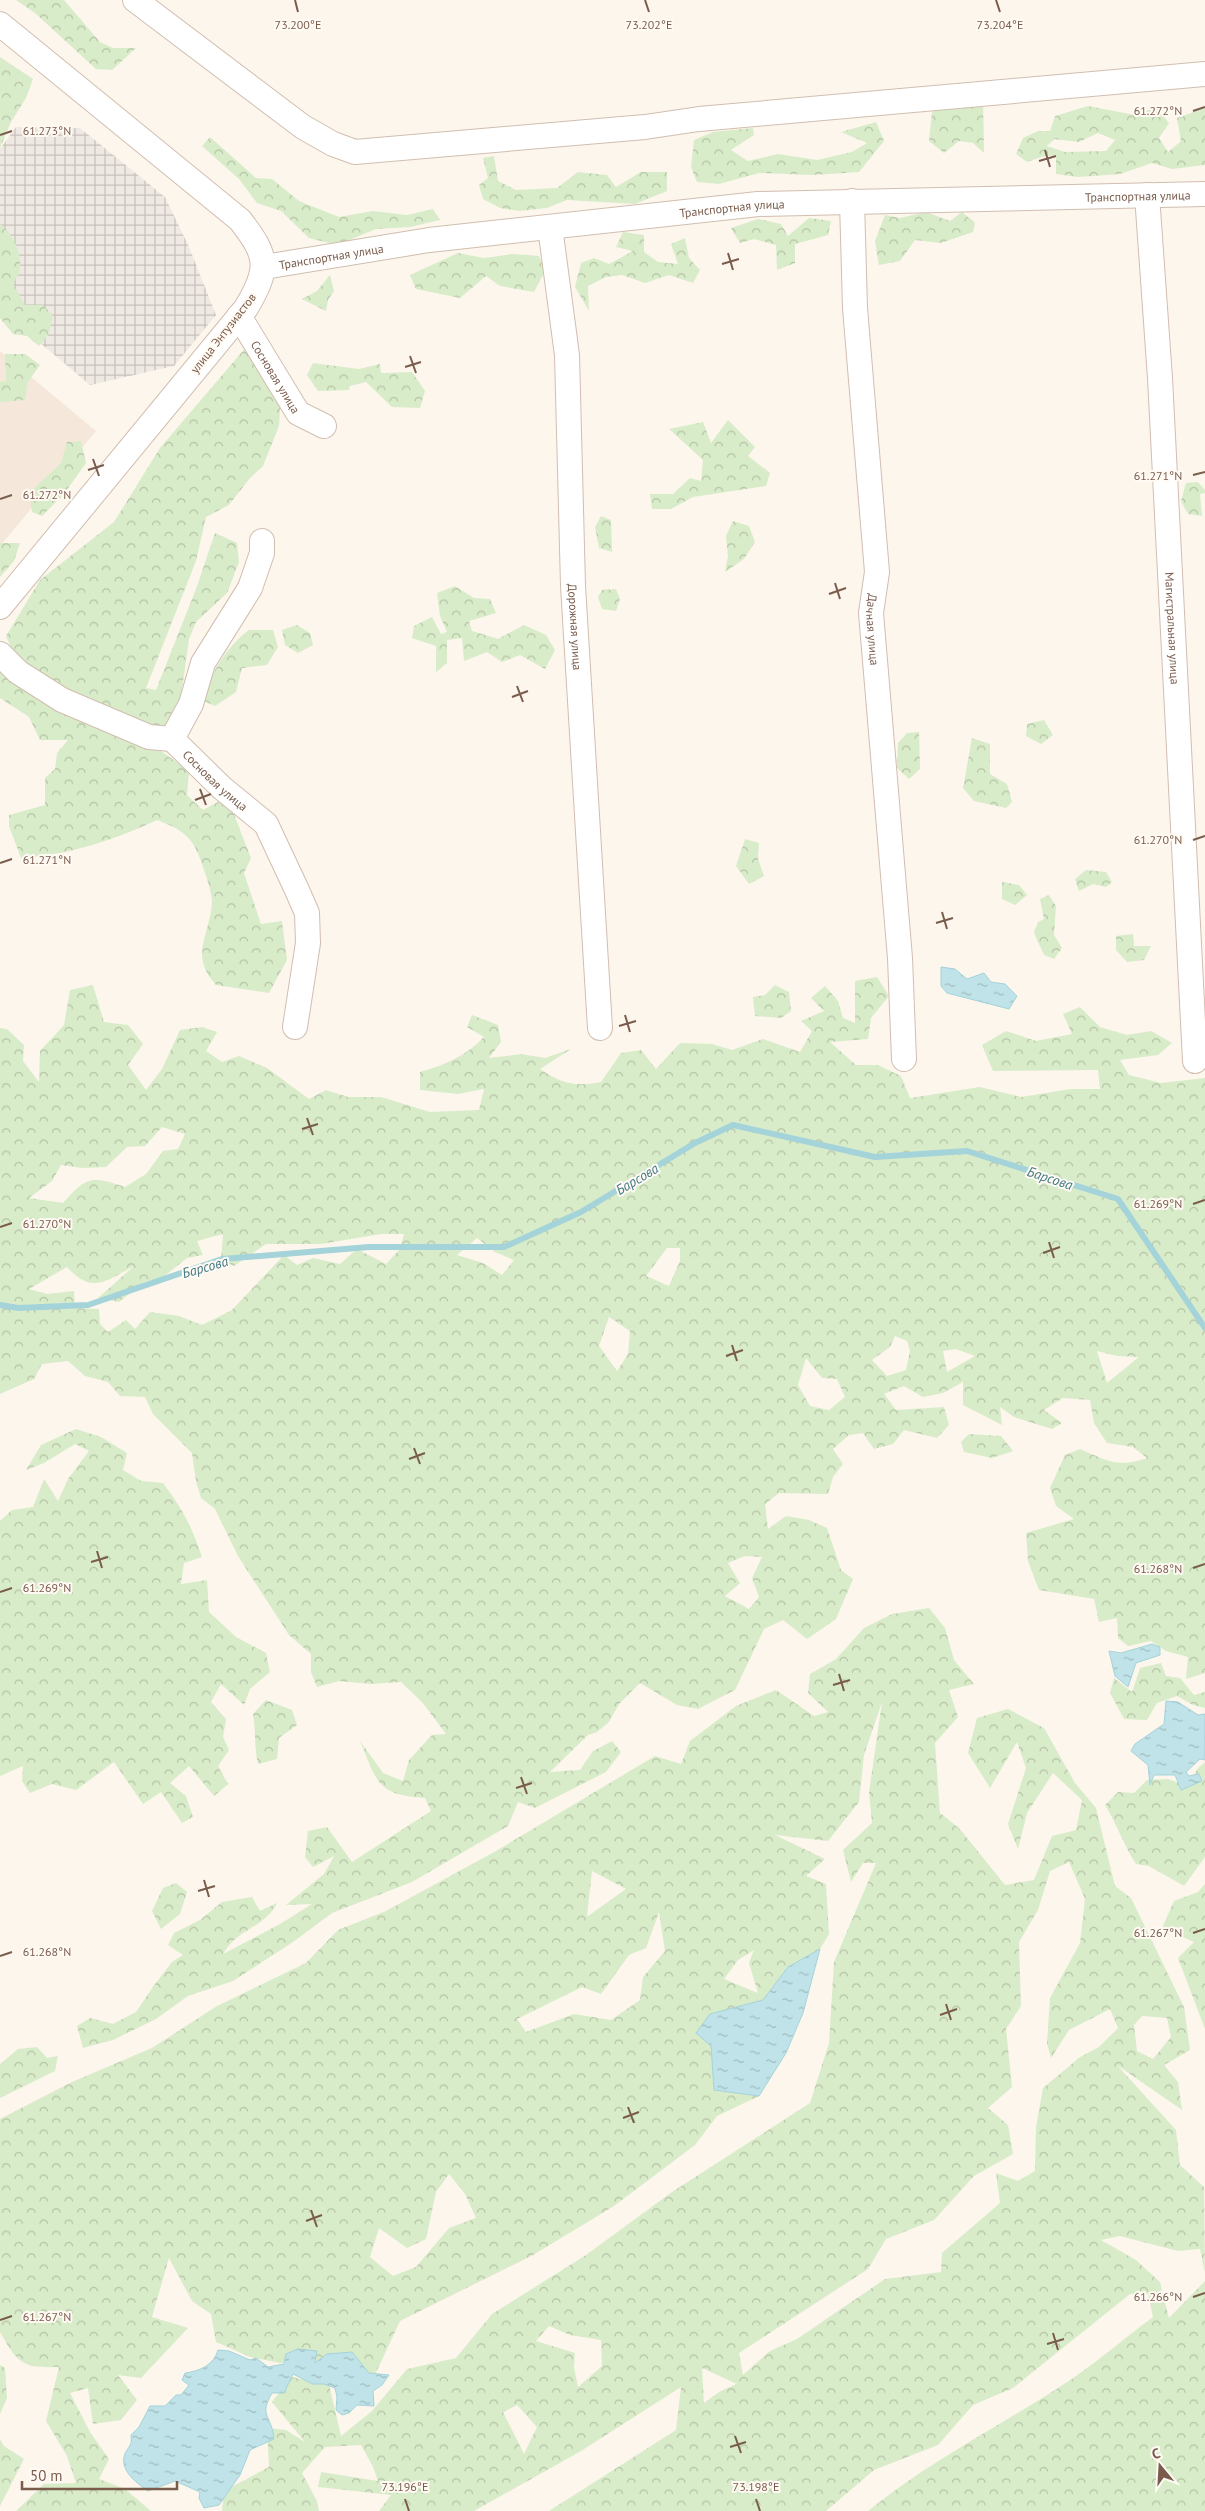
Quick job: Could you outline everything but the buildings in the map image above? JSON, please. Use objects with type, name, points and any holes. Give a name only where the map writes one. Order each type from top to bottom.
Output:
[{"type":"street","points":[[135,0],[303,127],[332,144],[355,152],[409,149],[645,127],[699,119],[1205,74]]},
{"type":"street","points":[[0,24],[240,220],[257,241],[264,267]]},
{"type":"street","name":"Транспортная улица","points":[[264,267],[429,240],[758,204],[1205,194]]},
{"type":"street","name":"Магистральная улица","points":[[1147,195],[1160,378],[1195,1061]]},
{"type":"street","name":"Дачная улица","points":[[852,201],[855,308],[877,572],[871,614],[900,958],[904,1059]]},
{"type":"street","name":"Дорожная улица","points":[[550,227],[567,356],[573,586],[600,1028]]},
{"type":"street","name":"улица Энтузиастов","points":[[0,607],[239,316],[258,287],[264,267]]},
{"type":"street","name":"Сосновая улица","points":[[239,316],[298,413],[324,426]]},
{"type":"street","points":[[0,654],[18,672],[62,700],[149,737],[172,739],[191,704],[203,663],[250,588],[262,553],[262,541]]},
{"type":"street","name":"Сосновая улица","points":[[172,739],[222,788],[266,824],[300,896],[307,913],[308,943],[295,1027]]},
{"type":"shaded area","points":[[16,127],[80,128],[165,197],[189,247],[216,315],[174,366],[90,385],[0,309],[0,149]]},
{"type":"shaded area","points":[[0,351],[96,431],[0,546]]},
{"type":"green space","points":[[16,0],[64,0],[100,42],[113,48],[136,48],[112,70],[96,69],[35,13]]},
{"type":"green space","points":[[0,57],[33,79],[26,98],[11,122],[0,148]]},
{"type":"green space","points":[[983,99],[984,153],[973,143],[959,141],[944,153],[929,141],[932,112],[949,100]]},
{"type":"green space","points":[[1088,106],[1135,115],[1156,107],[1169,123],[1159,138],[1168,152],[1181,141],[1177,118],[1205,108],[1205,165],[1172,169],[1152,163],[1120,174],[1078,177],[1056,174],[1056,155],[1041,157],[1027,162],[1016,154],[1023,138],[1038,131],[1050,131],[1055,116]],"holes":[[[1098,133],[1115,140],[1106,151],[1065,152],[1047,146],[1054,139],[1079,142]]]},
{"type":"green space","points":[[876,122],[884,141],[859,172],[813,175],[759,173],[719,184],[697,182],[691,167],[694,140],[713,132],[753,128],[754,135],[731,150],[748,161],[778,154],[817,160],[852,152],[867,143],[841,132]]},
{"type":"green space","points":[[210,137],[256,178],[272,179],[299,201],[339,217],[373,211],[407,215],[433,209],[440,220],[410,227],[376,229],[337,245],[309,238],[281,211],[257,203],[239,179],[202,146]]},
{"type":"green space","points":[[494,156],[498,181],[516,190],[557,188],[578,172],[607,175],[616,187],[641,172],[667,172],[667,191],[635,204],[567,200],[547,208],[519,211],[500,208],[483,199],[479,185],[488,178],[483,158]]},
{"type":"green space","points":[[926,212],[950,221],[962,212],[975,223],[973,232],[941,243],[915,240],[900,261],[879,265],[875,241],[885,215],[900,218]]},
{"type":"green space","points":[[809,218],[831,221],[828,235],[795,244],[795,263],[777,270],[776,245],[754,239],[740,243],[731,228],[758,219],[781,224],[788,236]]},
{"type":"green space","points":[[0,224],[13,238],[20,256],[20,271],[13,283],[25,305],[43,305],[53,316],[49,334],[39,346],[27,336],[13,334],[0,318]]},
{"type":"green space","points":[[623,232],[644,235],[644,252],[658,262],[678,264],[671,244],[685,238],[689,258],[700,270],[693,283],[669,275],[645,283],[622,275],[606,277],[588,286],[589,311],[575,287],[581,263],[594,258],[609,264],[633,251],[616,247]]},
{"type":"green space","points":[[458,253],[484,258],[514,254],[539,256],[545,271],[534,292],[500,286],[486,276],[460,298],[416,289],[410,275]]},
{"type":"green space","points":[[330,275],[334,291],[328,300],[326,311],[302,299],[317,291]]},
{"type":"green space","points":[[247,346],[281,393],[279,426],[263,466],[250,478],[229,505],[206,517],[196,561],[146,688],[156,690],[196,589],[215,533],[237,543],[239,562],[227,593],[196,622],[189,639],[181,697],[166,727],[143,745],[161,751],[189,771],[187,795],[203,810],[218,802],[233,812],[251,858],[244,873],[261,924],[282,921],[287,960],[269,993],[216,985],[208,974],[202,955],[212,903],[211,892],[194,845],[184,834],[168,824],[157,820],[124,834],[74,850],[21,858],[9,826],[9,815],[45,805],[45,778],[55,769],[57,753],[68,740],[40,740],[29,717],[0,698],[0,662],[23,676],[6,636],[40,580],[114,522],[160,448]]},
{"type":"green space","points":[[5,354],[25,354],[40,365],[28,382],[25,400],[0,402],[0,382],[6,381]]},
{"type":"green space","points":[[313,363],[359,369],[380,364],[381,373],[412,372],[425,391],[420,408],[392,407],[366,382],[350,386],[349,390],[318,391],[307,375]]},
{"type":"green space","points":[[728,420],[755,447],[748,456],[770,473],[766,486],[693,497],[671,509],[652,509],[650,494],[673,494],[690,478],[701,481],[703,460],[669,429],[703,422],[711,443]]},
{"type":"green space","points":[[81,441],[86,463],[64,494],[42,516],[32,512],[29,493],[61,463],[67,442]]},
{"type":"green space","points":[[1198,482],[1205,490],[1205,493],[1200,494],[1202,516],[1188,514],[1181,501],[1186,483]]},
{"type":"green space","points":[[601,516],[611,520],[612,552],[599,548],[595,527]]},
{"type":"green space","points":[[733,521],[749,526],[755,542],[744,559],[725,572],[728,556],[726,536]]},
{"type":"green space","points":[[0,543],[20,543],[14,561],[0,577]]},
{"type":"green space","points":[[455,586],[474,598],[490,599],[496,613],[469,621],[472,631],[498,639],[524,625],[546,635],[555,650],[545,669],[520,655],[502,662],[487,652],[464,661],[462,638],[447,640],[447,663],[436,672],[436,646],[412,638],[414,626],[432,617],[441,634],[447,632],[440,616],[437,593]]},
{"type":"green space","points":[[616,589],[620,599],[616,611],[602,609],[598,597],[602,590]]},
{"type":"green space","points":[[297,625],[310,633],[313,645],[298,653],[285,645],[282,630]]},
{"type":"green space","points":[[249,630],[273,630],[278,647],[267,665],[242,668],[236,692],[215,706],[201,700],[226,653]]},
{"type":"green space","points":[[1044,720],[1053,735],[1041,744],[1026,736],[1027,724]]},
{"type":"green space","points":[[919,732],[920,769],[909,779],[897,768],[898,743],[907,733]]},
{"type":"green space","points":[[972,738],[990,744],[990,774],[1007,784],[1012,802],[1006,808],[974,801],[963,788]]},
{"type":"green space","points":[[745,839],[759,843],[758,859],[764,876],[749,884],[736,866]]},
{"type":"green space","points":[[1086,870],[1106,872],[1112,882],[1106,887],[1093,884],[1079,891],[1075,879]]},
{"type":"green space","points":[[1002,882],[1019,885],[1027,895],[1015,905],[1002,899]]},
{"type":"green space","points":[[1049,895],[1056,906],[1054,935],[1062,948],[1054,959],[1044,955],[1034,933],[1038,922],[1044,919],[1040,899]]},
{"type":"green space","points":[[1133,934],[1134,946],[1151,946],[1144,960],[1127,962],[1116,950],[1116,936]]},
{"type":"green space","points":[[877,977],[889,996],[871,1018],[868,1039],[830,1042],[856,1065],[878,1065],[901,1076],[910,1098],[980,1087],[1021,1097],[1071,1089],[1100,1089],[1098,1070],[993,1071],[982,1045],[1006,1031],[1036,1041],[1072,1034],[1063,1014],[1080,1007],[1100,1027],[1127,1035],[1151,1031],[1172,1043],[1158,1055],[1120,1060],[1129,1075],[1161,1083],[1205,1078],[1205,1673],[1186,1679],[1188,1657],[1166,1651],[1151,1641],[1128,1646],[1118,1638],[1117,1618],[1099,1622],[1094,1599],[1039,1590],[1028,1561],[1026,1533],[1074,1519],[1056,1506],[1050,1488],[1065,1455],[1080,1449],[1098,1457],[1120,1463],[1147,1458],[1133,1447],[1107,1443],[1094,1423],[1090,1400],[1063,1398],[1044,1410],[1062,1423],[1052,1429],[1014,1417],[1000,1407],[1002,1425],[963,1405],[963,1382],[943,1393],[923,1397],[904,1386],[884,1394],[896,1410],[944,1407],[949,1425],[937,1438],[904,1430],[893,1444],[874,1449],[863,1433],[849,1435],[833,1449],[843,1464],[833,1477],[828,1494],[779,1493],[765,1504],[768,1529],[786,1516],[809,1520],[827,1528],[841,1570],[853,1579],[836,1619],[807,1639],[783,1620],[764,1629],[735,1690],[698,1709],[677,1705],[640,1683],[619,1704],[609,1722],[597,1732],[588,1735],[550,1772],[580,1770],[593,1751],[612,1741],[621,1752],[606,1772],[535,1808],[518,1802],[508,1826],[412,1882],[332,1913],[293,1942],[233,1981],[188,1996],[156,2019],[113,2040],[83,2048],[77,2026],[90,2018],[113,2024],[136,2012],[172,1962],[183,1955],[168,1945],[174,1933],[200,1920],[222,1902],[252,1897],[260,1911],[277,1903],[272,1911],[259,1923],[236,1938],[223,1954],[280,1924],[312,1904],[286,1905],[324,1874],[334,1856],[313,1867],[305,1857],[308,1831],[327,1827],[352,1862],[431,1811],[425,1798],[409,1796],[387,1789],[375,1776],[360,1741],[383,1773],[403,1781],[409,1760],[432,1735],[446,1734],[422,1702],[401,1682],[371,1684],[339,1681],[317,1687],[311,1672],[311,1654],[289,1635],[238,1556],[215,1509],[201,1498],[196,1481],[192,1453],[153,1414],[145,1397],[120,1396],[108,1382],[85,1376],[68,1361],[42,1364],[34,1379],[0,1394],[0,1028],[7,1029],[24,1045],[23,1061],[39,1082],[40,1051],[64,1025],[70,990],[93,985],[104,1022],[128,1025],[143,1044],[128,1065],[146,1090],[162,1069],[180,1030],[202,1027],[217,1032],[206,1051],[222,1062],[239,1056],[267,1068],[309,1099],[326,1090],[348,1097],[381,1097],[430,1112],[479,1110],[484,1089],[458,1094],[420,1090],[420,1072],[455,1059],[470,1050],[484,1037],[467,1027],[472,1015],[498,1025],[501,1042],[489,1058],[521,1054],[545,1058],[571,1049],[540,1069],[562,1081],[584,1084],[601,1082],[621,1053],[641,1050],[656,1069],[680,1043],[712,1044],[732,1050],[763,1039],[800,1052],[812,1031],[801,1021],[824,1011],[811,998],[825,986],[838,1001],[843,1018],[855,1023],[855,981]],"holes":[[[162,1127],[185,1134],[178,1149],[163,1151],[146,1174],[125,1187],[97,1180],[84,1183],[63,1203],[29,1198],[52,1181],[61,1165],[82,1168],[106,1167],[127,1147],[145,1146]],[[223,1234],[221,1260],[234,1266],[266,1244],[321,1244],[381,1234],[404,1234],[400,1249],[386,1264],[357,1249],[340,1264],[313,1258],[297,1265],[284,1255],[232,1310],[202,1325],[179,1316],[150,1312],[135,1329],[126,1320],[108,1332],[100,1324],[99,1309],[75,1308],[74,1291],[47,1294],[29,1289],[67,1267],[84,1281],[99,1283],[134,1266],[98,1298],[119,1302],[144,1282],[162,1278],[187,1258],[203,1255],[197,1241]],[[477,1238],[495,1252],[514,1260],[502,1275],[483,1263],[457,1255]],[[667,1248],[680,1248],[680,1261],[669,1286],[646,1276]],[[609,1317],[630,1331],[628,1354],[617,1371],[599,1346]],[[895,1336],[907,1341],[910,1351],[906,1370],[887,1376],[872,1360],[890,1347]],[[956,1349],[975,1356],[947,1372],[943,1351]],[[1097,1351],[1117,1356],[1139,1357],[1107,1383]],[[806,1358],[822,1378],[837,1379],[845,1397],[829,1410],[810,1406],[798,1385]],[[745,1556],[762,1557],[752,1578],[759,1597],[749,1609],[725,1596],[740,1583],[728,1563]]]},
{"type":"green space","points":[[775,985],[789,992],[791,1011],[781,1018],[755,1016],[753,997],[765,995]]},
{"type":"green space","points":[[76,1429],[101,1437],[127,1453],[123,1470],[141,1481],[163,1483],[186,1518],[202,1557],[184,1563],[181,1584],[207,1580],[209,1612],[236,1637],[266,1653],[270,1672],[250,1689],[244,1705],[221,1684],[211,1702],[226,1719],[223,1737],[229,1750],[218,1766],[228,1784],[214,1796],[189,1766],[170,1783],[186,1796],[193,1817],[182,1823],[161,1792],[143,1804],[114,1762],[76,1790],[52,1784],[30,1793],[22,1781],[23,1766],[0,1776],[0,1521],[12,1510],[33,1507],[44,1479],[58,1501],[68,1479],[89,1451],[75,1444],[44,1463],[26,1470],[41,1445]]},
{"type":"green space","points":[[969,1434],[1001,1436],[1013,1451],[992,1458],[964,1452],[961,1442]]},
{"type":"green space","points":[[929,1608],[945,1628],[954,1660],[974,1684],[949,1690],[958,1717],[935,1743],[940,1813],[959,1828],[1005,1885],[1034,1880],[1052,1836],[1076,1830],[1082,1800],[1053,1773],[1027,1813],[1018,1849],[1008,1824],[1026,1768],[1017,1742],[990,1788],[968,1753],[977,1718],[1008,1709],[1044,1728],[1075,1783],[1096,1808],[1115,1886],[1131,1898],[1184,2007],[1190,2050],[1164,2065],[1178,2082],[1182,2110],[1117,2065],[1176,2130],[1180,2165],[1204,2187],[1205,2273],[1200,2249],[1178,2251],[1120,2236],[1101,2240],[1136,2260],[1160,2282],[1169,2318],[1205,2281],[1205,2511],[868,2511],[937,2462],[1070,2380],[1153,2317],[1148,2294],[1130,2294],[1013,2388],[973,2405],[938,2445],[874,2470],[826,2511],[549,2511],[676,2430],[681,2387],[581,2451],[474,2511],[379,2511],[391,2495],[318,2487],[321,2472],[378,2481],[361,2445],[325,2447],[302,2473],[317,2501],[319,2511],[222,2511],[224,2491],[269,2467],[267,2428],[286,2430],[305,2442],[272,2402],[291,2377],[329,2384],[341,2436],[372,2411],[407,2369],[456,2358],[492,2314],[586,2255],[672,2192],[810,2103],[829,2043],[834,1962],[876,1863],[863,1863],[851,1882],[843,1850],[872,1823],[869,1792],[882,1702],[864,1755],[859,1802],[828,1841],[775,1835],[825,1859],[806,1876],[826,1884],[829,1934],[820,1949],[788,1967],[763,2000],[710,2014],[714,2090],[759,2096],[717,2116],[695,2145],[614,2206],[533,2255],[400,2321],[374,2377],[318,2361],[280,2363],[250,2357],[216,2342],[211,2314],[192,2301],[169,2258],[152,2317],[188,2328],[141,2378],[118,2375],[137,2400],[121,2420],[93,2424],[88,2388],[70,2393],[90,2432],[109,2459],[99,2479],[125,2489],[151,2511],[16,2511],[44,2484],[76,2483],[67,2456],[46,2421],[59,2367],[29,2365],[22,2362],[12,2351],[0,2332],[0,2119],[72,2082],[152,2048],[217,2006],[306,1963],[338,1930],[386,1911],[496,1851],[655,1756],[681,1764],[690,1741],[736,1706],[776,1690],[814,1716],[828,1712],[808,1693],[810,1674],[836,1659],[864,1628],[892,1614]],"holes":[[[1069,1862],[1085,1899],[1080,1943],[1050,1998],[1047,2043],[1051,2058],[1069,2030],[1110,2009],[1118,2028],[1099,2047],[1080,2057],[1043,2088],[1036,2127],[1035,2171],[1018,2181],[996,2173],[1000,2203],[942,2253],[941,2272],[885,2279],[797,2339],[770,2351],[743,2375],[739,2353],[868,2269],[886,2239],[934,2220],[974,2176],[1013,2154],[1008,2125],[988,2108],[1012,2087],[1006,2029],[1021,2006],[1019,1942],[1038,1910],[1050,1871]],[[592,1871],[626,1889],[588,1916]],[[659,1912],[665,1951],[643,1977],[640,2000],[611,2020],[574,2014],[526,2032],[517,2019],[582,1987],[601,1994],[629,1955],[646,1948]],[[754,1950],[749,1963],[758,1993],[724,1979],[738,1960]],[[1142,2016],[1167,2018],[1171,2037],[1153,2059],[1137,2051],[1134,2025]],[[449,2174],[465,2194],[476,2218],[449,2228],[416,2267],[393,2276],[370,2257],[379,2228],[407,2248],[426,2239],[436,2192]],[[549,2326],[570,2335],[601,2340],[602,2366],[578,2387],[574,2367],[575,2353],[536,2341]],[[702,2368],[736,2384],[719,2392],[704,2403]],[[517,2405],[537,2427],[524,2454],[503,2412]]]},
{"type":"green space","points":[[1161,1663],[1166,1676],[1180,1678],[1194,1695],[1205,1692],[1205,1708],[1193,1705],[1177,1696],[1157,1703],[1147,1720],[1124,1719],[1110,1693],[1114,1678],[1132,1692],[1140,1668]]},
{"type":"green space","points":[[266,1700],[292,1710],[297,1725],[279,1738],[277,1759],[258,1764],[253,1714]]},
{"type":"green space","points":[[1205,1762],[1205,1857],[1184,1886],[1149,1866],[1136,1864],[1105,1805],[1118,1792],[1134,1793],[1147,1780],[1168,1779],[1187,1786],[1198,1768]]},
{"type":"green space","points":[[176,1883],[187,1892],[180,1914],[161,1929],[152,1911],[163,1888]]},
{"type":"green space","points":[[1205,1884],[1205,2029],[1178,1958],[1194,1942],[1162,1928],[1174,1901],[1198,1892]]},
{"type":"green space","points":[[37,2047],[47,2058],[58,2056],[55,2071],[0,2098],[0,2064],[18,2049]]},
{"type":"green space","points":[[0,2365],[5,2368],[7,2398],[0,2414]]},
{"type":"green space","points":[[0,2439],[4,2446],[24,2459],[0,2506]]},
{"type":"water","points":[[941,967],[955,969],[967,979],[984,973],[991,982],[1005,984],[1017,996],[1009,1009],[947,993],[941,986]]},
{"type":"water","points":[[1152,1644],[1160,1647],[1160,1655],[1136,1663],[1128,1687],[1115,1676],[1109,1651],[1121,1653]]},
{"type":"water","points":[[1166,1701],[1178,1702],[1198,1715],[1205,1714],[1205,1760],[1200,1759],[1186,1772],[1189,1776],[1199,1774],[1202,1781],[1181,1790],[1175,1775],[1154,1775],[1150,1785],[1148,1765],[1131,1751],[1135,1744],[1164,1724]]},
{"type":"water","points":[[820,1949],[803,2013],[786,2053],[759,2096],[714,2090],[711,2046],[696,2033],[710,2014],[763,2000],[788,1967]]},
{"type":"water","points":[[298,2349],[317,2351],[315,2363],[327,2354],[352,2352],[369,2373],[389,2375],[382,2385],[373,2391],[374,2406],[357,2405],[349,2413],[342,2415],[336,2410],[337,2397],[335,2388],[324,2384],[313,2384],[293,2374],[284,2393],[272,2393],[266,2407],[274,2439],[250,2450],[240,2475],[219,2505],[204,2508],[199,2498],[200,2492],[175,2481],[148,2491],[128,2473],[125,2468],[124,2457],[131,2443],[131,2435],[139,2427],[150,2406],[165,2406],[176,2395],[181,2395],[189,2385],[182,2380],[185,2373],[196,2371],[206,2366],[213,2360],[218,2350],[229,2351],[250,2360],[256,2358],[268,2367],[284,2364],[286,2354]]},
{"type":"waterway","name":"Барсова","points":[[0,1305],[18,1308],[88,1305],[222,1259],[369,1247],[504,1247],[581,1212],[695,1143],[733,1125],[875,1157],[967,1151],[1118,1199],[1205,1328]]}]
